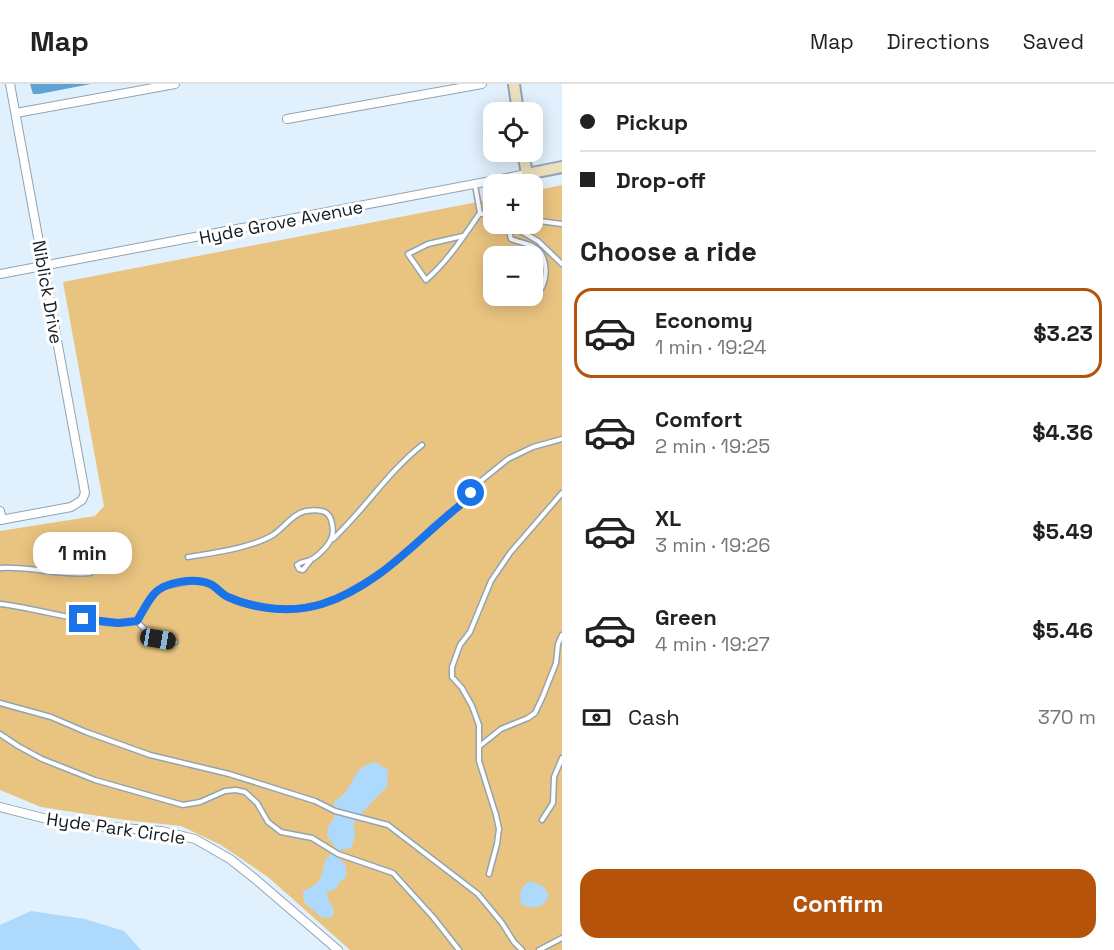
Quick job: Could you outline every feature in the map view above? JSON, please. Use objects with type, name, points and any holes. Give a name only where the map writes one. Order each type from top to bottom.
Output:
[{"type":"street","name":"Niblick Drive","points":[[1,520],[71,507],[82,500],[85,493],[10,84]]},
{"type":"street","points":[[16,113],[175,84]]},
{"type":"street","points":[[287,119],[482,84]]},
{"type":"street","points":[[514,84],[517,102]]},
{"type":"street","points":[[524,162],[526,174]]},
{"type":"street","name":"Hyde Grove Avenue","points":[[526,174],[562,167]]},
{"type":"street","name":"Hyde Grove Avenue","points":[[0,274],[483,182]]},
{"type":"street","points":[[0,511],[1,520]]},
{"type":"street","name":"Hyde Park Circle","points":[[0,807],[47,819],[84,825],[161,831],[195,839],[230,859],[338,950]]},
{"type":"lane","points":[[464,236],[428,244],[408,254],[426,279],[448,258],[464,236],[480,213],[475,184]]},
{"type":"lane","points":[[543,221],[562,224]]},
{"type":"lane","points":[[509,234],[511,239],[532,246]]},
{"type":"lane","points":[[528,234],[562,264]]},
{"type":"lane","points":[[543,255],[546,272],[543,286]]},
{"type":"lane","points":[[137,621],[154,593],[162,587],[190,581],[209,583],[225,596],[241,602],[278,609],[299,609],[338,598],[380,574],[400,558],[459,506],[502,462],[519,453],[562,439]]},
{"type":"lane","points":[[311,560],[345,528],[387,478],[422,445]]},
{"type":"lane","points":[[489,874],[499,829],[491,795],[479,761],[479,725],[462,688],[452,677],[452,667],[460,645],[470,632],[491,581],[510,553],[562,493]]},
{"type":"lane","points":[[188,557],[260,541],[272,535],[293,517],[303,512],[316,510],[325,512],[329,517],[333,527],[330,542]]},
{"type":"lane","points":[[0,568],[28,568],[68,574],[90,573]]},
{"type":"lane","points":[[0,604],[83,619],[118,623],[137,621]]},
{"type":"lane","points":[[137,621],[150,635],[175,642]]},
{"type":"lane","points":[[480,746],[501,729],[535,713],[553,670],[562,634]]},
{"type":"lane","points":[[0,703],[51,717],[150,755],[229,774],[359,818],[388,825],[478,894],[522,950]]},
{"type":"lane","points":[[0,734],[42,759],[95,780],[183,806],[200,802],[225,791],[245,792],[257,803],[268,822],[280,832],[307,836],[346,857],[393,873],[459,950]]},
{"type":"lane","points":[[542,820],[554,803],[554,777],[562,758]]},
{"type":"lane","points":[[539,950],[562,938]]},
{"type":"shaded area","points":[[562,185],[562,950],[350,950],[268,877],[221,845],[181,826],[41,807],[0,790],[0,531],[95,516],[104,506],[63,282],[483,201],[483,234],[543,234],[543,189]]},
{"type":"water","points":[[375,762],[388,770],[387,787],[354,823],[355,835],[351,848],[339,850],[337,858],[346,866],[346,877],[336,889],[327,892],[334,911],[332,917],[322,918],[304,902],[303,891],[318,881],[322,875],[326,858],[336,848],[327,836],[328,827],[335,817],[334,802],[345,792],[360,769]]},
{"type":"water","points":[[531,881],[544,887],[549,896],[541,906],[530,907],[521,904],[521,890]]},
{"type":"water","points":[[31,911],[85,919],[124,931],[141,950],[0,950],[0,925]]},
{"type":"route","points":[[83,619],[132,623],[137,621],[154,593],[162,587],[190,581],[209,583],[225,596],[241,602],[278,609],[299,609],[322,604],[338,598],[380,574],[471,493]]}]
